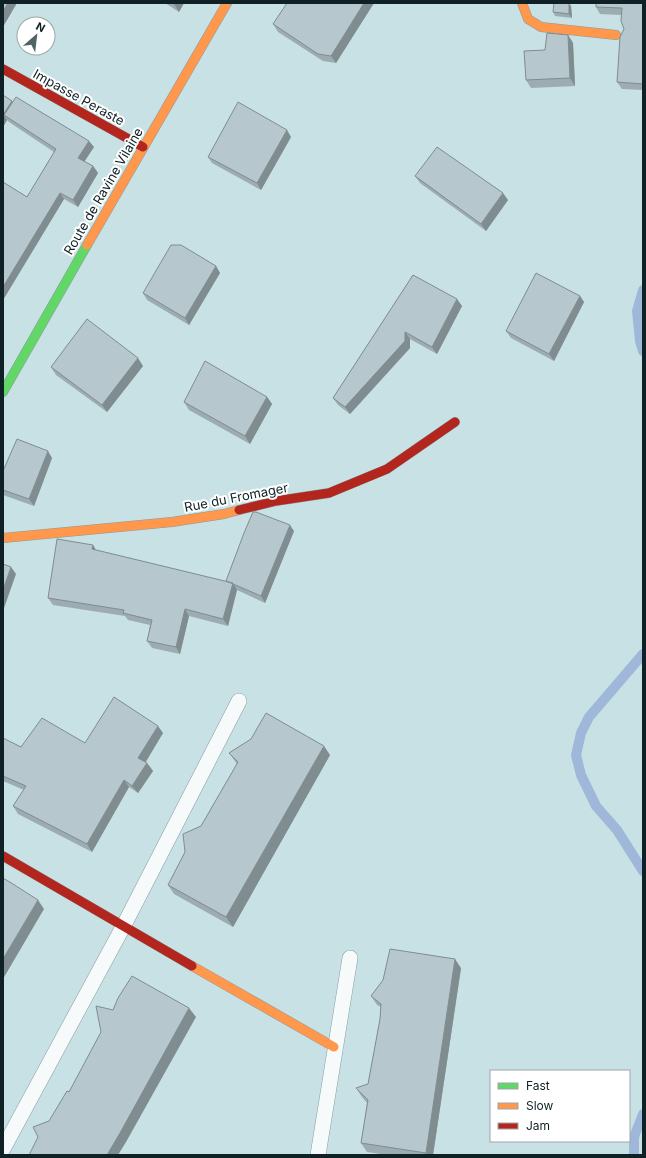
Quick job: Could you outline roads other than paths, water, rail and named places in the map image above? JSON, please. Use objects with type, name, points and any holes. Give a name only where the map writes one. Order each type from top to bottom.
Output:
[{"type":"street","name":"Route de Ravine Vilaine","points":[[3,392],[227,3]]},
{"type":"street","points":[[522,3],[528,19],[541,27],[616,35]]},
{"type":"street","name":"Impasse Peraste","points":[[3,69],[143,147]]},
{"type":"street","name":"Rue du Fromager","points":[[3,538],[172,522],[224,514],[276,501],[329,493],[387,469],[455,422]]},
{"type":"street","points":[[3,856],[123,927],[334,1047]]},
{"type":"lane","points":[[3,1149],[123,927],[239,701]]},
{"type":"lane","points":[[318,1155],[334,1047],[350,958]]},
{"type":"waterway","points":[[643,290],[637,311],[640,341],[643,351]]},
{"type":"waterway","points":[[643,654],[589,717],[581,733],[576,755],[581,775],[596,806],[617,830],[643,871]]},
{"type":"waterway","points":[[634,1155],[634,1137],[643,1114]]}]
